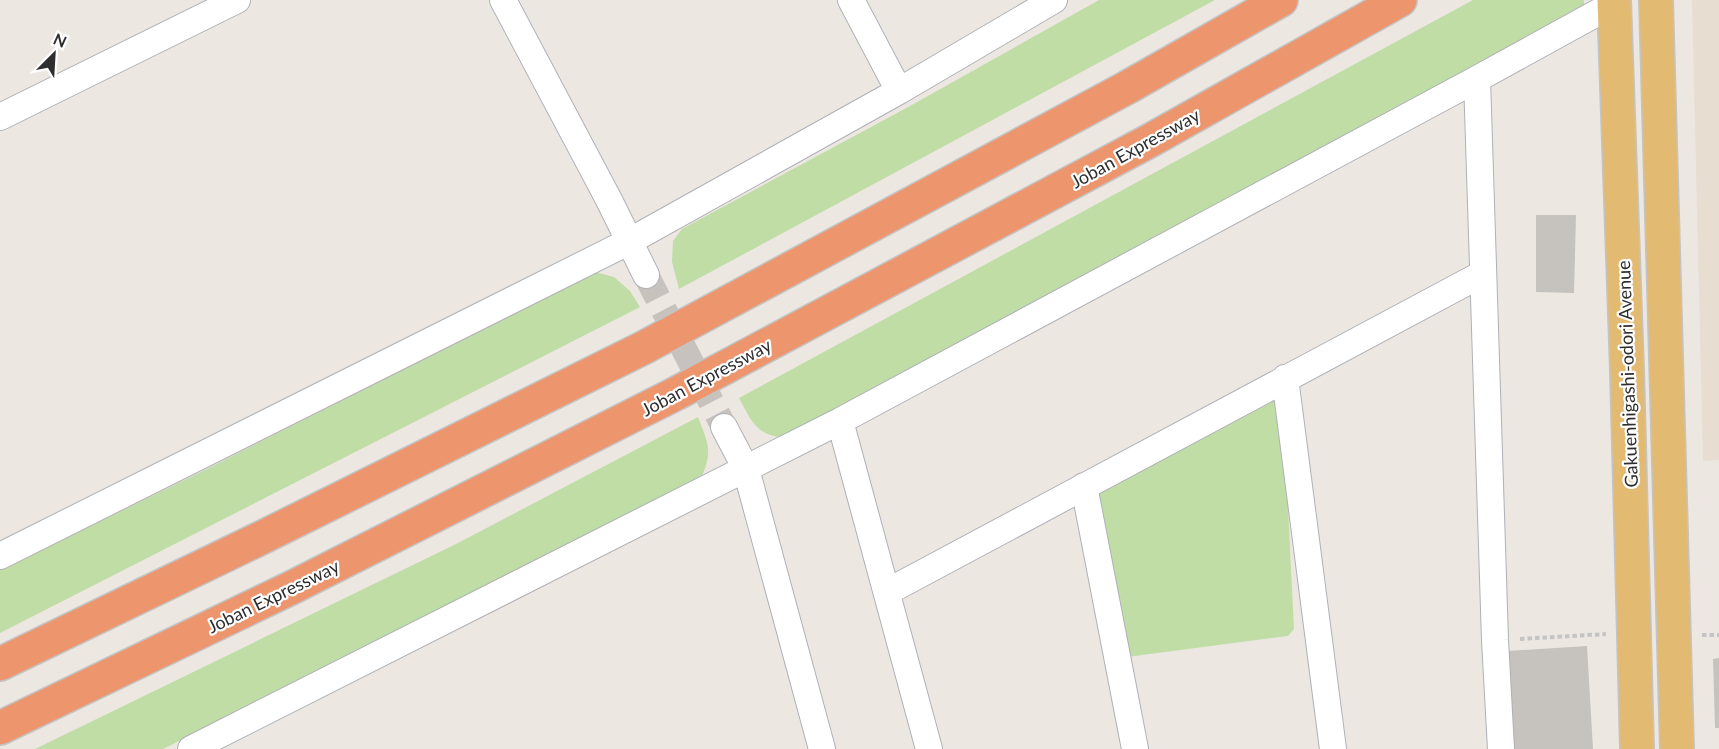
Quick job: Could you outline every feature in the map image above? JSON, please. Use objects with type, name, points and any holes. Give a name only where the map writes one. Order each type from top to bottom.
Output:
[{"type":"highway","points":[[0,664],[263,537],[643,348],[1128,87],[1281,0]]},
{"type":"highway","name":"Joban Expressway","points":[[0,728],[291,588],[677,393],[1151,140],[1400,0]]},
{"type":"main road","points":[[1656,0],[1677,749]]},
{"type":"main road","name":"Gakuenhigashi-odori Avenue","points":[[1615,1],[1637,749]]},
{"type":"street","points":[[0,117],[237,0]]},
{"type":"street","points":[[503,0],[646,274]]},
{"type":"street","points":[[850,0],[899,91]]},
{"type":"street","points":[[0,556],[630,241],[899,91],[1054,0]]},
{"type":"street","points":[[191,749],[840,421],[1477,79],[1615,1]]},
{"type":"street","points":[[1477,79],[1495,640],[1501,749]]},
{"type":"street","points":[[887,592],[1482,274]]},
{"type":"street","points":[[1285,378],[1333,749]]},
{"type":"street","points":[[840,421],[929,749]]},
{"type":"street","points":[[724,427],[746,469],[822,749]]},
{"type":"street","points":[[1084,486],[1135,749]]},
{"type":"path","points":[[1495,640],[1610,634]]},
{"type":"path","points":[[1698,635],[1719,635]]},
{"type":"shaded area","points":[[1692,0],[1719,0],[1719,460],[1703,461]]},
{"type":"green space","points":[[1099,0],[1215,0],[679,289],[672,262],[673,241],[682,229],[910,106]]},
{"type":"green space","points":[[1473,0],[1584,0],[1584,7],[787,437],[777,437],[762,431],[747,414],[739,398]]},
{"type":"green space","points":[[595,272],[614,277],[630,291],[640,307],[0,633],[0,570],[205,470]]},
{"type":"green space","points":[[1282,386],[1294,629],[1288,636],[1127,657],[1092,490]]},
{"type":"green space","points":[[698,417],[708,449],[707,462],[700,481],[163,749],[35,749],[456,544]]},
{"type":"building","points":[[1536,215],[1576,215],[1574,293],[1536,292]]},
{"type":"building","points":[[1587,646],[1593,749],[1514,749],[1508,651]]},
{"type":"building","points":[[1719,658],[1719,728],[1715,728],[1713,659]]},
{"type":"tunnel","points":[[646,275],[724,427]]}]
